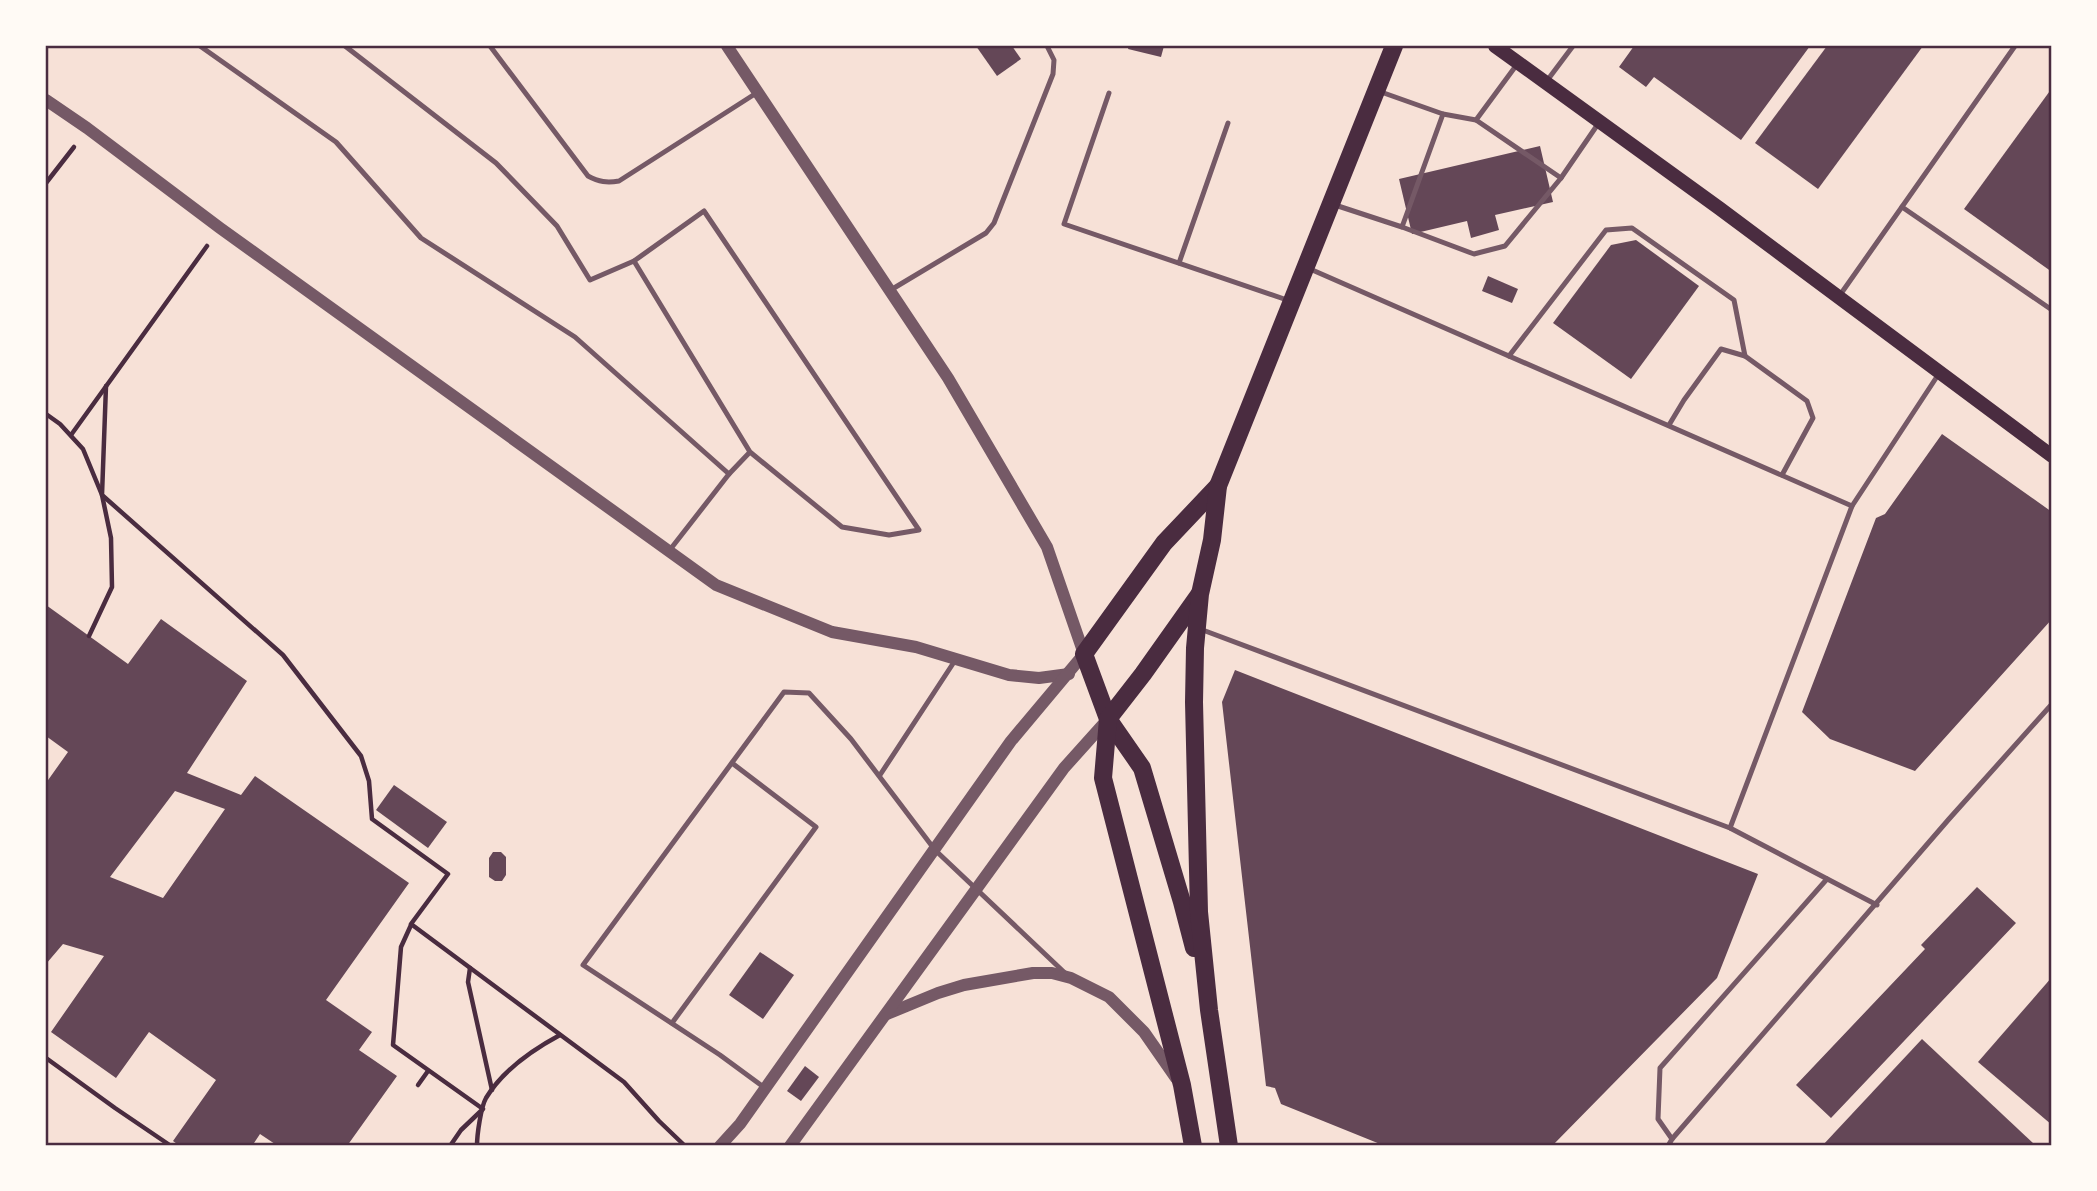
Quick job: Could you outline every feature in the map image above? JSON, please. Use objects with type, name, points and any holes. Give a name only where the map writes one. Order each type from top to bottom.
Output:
[{"type":"main road","points":[[1230,1146],[1209,1010],[1199,912],[1194,702],[1196,628],[1200,594],[1212,540],[1218,486],[1394,46]]},
{"type":"main road","points":[[1495,46],[2052,456]]},
{"type":"main road","points":[[1209,1010],[1182,902],[1142,768],[1108,719],[1084,654],[1164,543],[1218,486]]},
{"type":"main road","points":[[1193,1146],[1182,1085],[1103,778],[1108,719],[1200,594]]},
{"type":"street","points":[[720,1146],[740,1124],[1011,741],[1084,654],[1047,547],[947,378],[727,46]]},
{"type":"street","points":[[46,100],[716,585],[832,632],[916,647],[1017,677],[1039,678],[1069,674]]},
{"type":"street","points":[[790,1146],[1064,768],[1108,719]]},
{"type":"street","points":[[887,1014],[938,993],[997,978],[1052,973],[1071,978],[1109,997],[1144,1032],[1182,1085]]},
{"type":"lane","points":[[200,46],[336,142],[421,238],[575,337],[729,474]]},
{"type":"lane","points":[[345,46],[496,163],[557,226],[590,280],[634,261],[704,212],[919,530],[890,535],[842,527],[750,452],[634,261]]},
{"type":"lane","points":[[490,46],[588,176],[608,183],[619,181],[758,92]]},
{"type":"lane","points":[[890,291],[986,233],[994,223],[1053,74],[1054,60],[1047,46]]},
{"type":"lane","points":[[1546,82],[1573,46]]},
{"type":"lane","points":[[1838,297],[2015,46]]},
{"type":"lane","points":[[1476,120],[1518,62]]},
{"type":"lane","points":[[1376,90],[1443,114],[1476,120],[1561,178]]},
{"type":"lane","points":[[1109,93],[1064,224],[1293,302]]},
{"type":"lane","points":[[1402,227],[1443,114]]},
{"type":"lane","points":[[1332,205],[1474,254],[1505,246],[1561,178],[1600,121]]},
{"type":"lane","points":[[1179,263],[1228,122]]},
{"type":"lane","points":[[1902,207],[2052,310]]},
{"type":"lane","points":[[1509,356],[1606,230],[1632,228],[1734,300],[1745,356]]},
{"type":"lane","points":[[1307,267],[1852,506]]},
{"type":"lane","points":[[1669,425],[1721,349],[1745,356],[1807,401],[1813,418],[1782,475]]},
{"type":"lane","points":[[1730,828],[1852,506],[1940,373]]},
{"type":"lane","points":[[669,551],[729,474],[750,452]]},
{"type":"lane","points":[[1196,628],[1730,828],[1877,905]]},
{"type":"lane","points":[[880,775],[957,659]]},
{"type":"lane","points":[[765,1088],[720,1055],[583,965],[784,692],[808,694],[851,739],[934,850],[1071,978]]},
{"type":"lane","points":[[1668,1146],[1950,818],[2052,704]]},
{"type":"lane","points":[[672,1023],[816,827],[732,763]]},
{"type":"lane","points":[[1672,1139],[1658,1119],[1660,1068],[1827,879]]},
{"type":"path","points":[[46,183],[76,144]]},
{"type":"path","points":[[71,435],[220,228]]},
{"type":"path","points":[[89,636],[112,587],[111,538],[103,495],[106,386]]},
{"type":"path","points":[[46,414],[60,424],[83,449],[103,495],[283,655],[361,756],[369,781],[372,818],[448,874],[411,924],[401,947],[393,1045],[483,1109]]},
{"type":"path","points":[[411,924],[624,1083],[683,1144]]},
{"type":"path","points":[[470,968],[468,982],[492,1091]]},
{"type":"path","points":[[477,1146],[485,1100],[507,1072],[539,1046],[560,1035]]},
{"type":"path","points":[[46,1058],[171,1146]]},
{"type":"path","points":[[418,1085],[428,1071]]},
{"type":"path","points":[[450,1146],[461,1130],[483,1109]]},
{"type":"building","points":[[976,46],[1012,46],[1021,59],[997,76]]},
{"type":"building","points":[[1129,46],[1164,46],[1161,57],[1128,49]]},
{"type":"building","points":[[1634,46],[1810,46],[1741,140],[1654,77],[1646,87],[1619,67]]},
{"type":"building","points":[[1827,46],[1923,46],[1818,189],[1755,143]]},
{"type":"building","points":[[2052,88],[2052,272],[1964,209]]},
{"type":"building","points":[[1540,146],[1553,202],[1495,215],[1499,230],[1471,238],[1467,221],[1412,234],[1399,179]]},
{"type":"building","points":[[1636,240],[1699,286],[1631,379],[1553,323],[1611,245]]},
{"type":"building","points":[[1488,276],[1518,289],[1512,303],[1482,291]]},
{"type":"building","points":[[1942,434],[2052,512],[2052,619],[1915,771],[1830,739],[1802,712],[1876,518],[1885,514]]},
{"type":"building","points":[[46,605],[128,664],[161,619],[247,681],[187,773],[241,795],[255,776],[409,883],[326,1000],[372,1032],[359,1050],[397,1076],[347,1146],[278,1146],[260,1134],[252,1146],[180,1146],[173,1141],[216,1080],[149,1032],[116,1078],[51,1032],[104,956],[63,944],[46,964],[46,783],[68,752],[46,736]],"holes":[[[175,791],[225,809],[163,898],[110,877]]]},
{"type":"building","points":[[1235,670],[1758,874],[1717,978],[1552,1146],[1385,1146],[1281,1104],[1275,1088],[1266,1086],[1222,702]]},
{"type":"building","points":[[394,785],[447,822],[428,848],[376,810]]},
{"type":"building","points":[[493,852],[501,852],[506,857],[506,875],[502,881],[489,877],[489,858]]},
{"type":"building","points":[[1977,887],[2016,923],[1831,1118],[1796,1085],[1925,949],[1921,945]]},
{"type":"building","points":[[760,952],[794,975],[763,1019],[729,995]]},
{"type":"building","points":[[2052,977],[2052,1125],[1978,1062]]},
{"type":"building","points":[[1922,1039],[2036,1146],[1822,1146]]},
{"type":"building","points":[[805,1066],[819,1077],[801,1101],[787,1091]]}]
